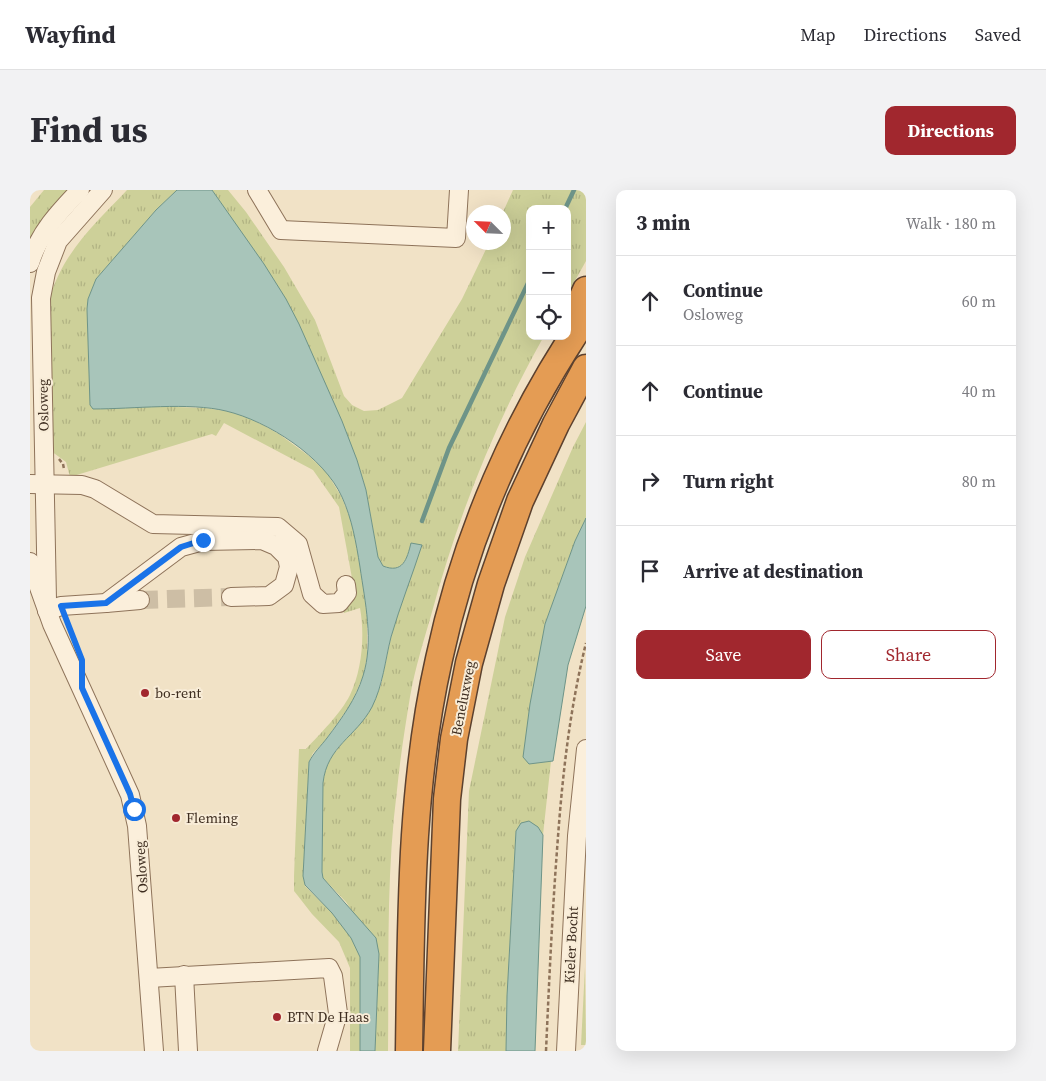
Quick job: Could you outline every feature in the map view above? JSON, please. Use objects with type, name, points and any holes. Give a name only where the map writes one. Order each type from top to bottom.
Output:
[{"type":"highway","points":[[571,322],[586,290]]},
{"type":"highway","points":[[545,380],[586,317]]},
{"type":"highway","points":[[409,1051],[415,831],[425,744],[439,658],[459,582],[490,495],[563,340]]},
{"type":"highway","name":"Beneluxweg","points":[[437,1051],[447,799],[454,739],[470,663],[491,584],[520,501],[556,424],[586,368]]},
{"type":"street","points":[[30,263],[35,248],[47,227],[80,190]]},
{"type":"street","name":"Osloweg","points":[[47,610],[37,485],[45,457],[41,298],[46,272],[58,241],[103,190]]},
{"type":"street","points":[[257,190],[281,230],[456,238],[459,190]]},
{"type":"street","points":[[37,485],[82,485],[95,489],[153,524],[278,527],[298,544],[312,594],[323,604],[339,603],[347,592],[346,585]]},
{"type":"street","points":[[106,603],[181,547],[203,540],[262,540],[276,546],[287,557],[289,567],[284,585],[269,596],[231,597]]},
{"type":"street","name":"Osloweg","points":[[30,562],[60,644],[130,794],[134,809],[138,835],[154,1051]]},
{"type":"street","points":[[47,610],[69,605],[140,600]]},
{"type":"street","name":"Kieler Bocht","points":[[566,1051],[577,836],[586,749]]},
{"type":"street","points":[[149,978],[329,968],[333,976],[338,1013],[327,1051]]},
{"type":"street","points":[[184,975],[188,1051]]},
{"type":"path","points":[[45,457],[61,461],[65,485]]},
{"type":"green space","points":[[44,190],[71,190],[30,250],[30,207]]},
{"type":"green space","points":[[127,190],[177,190],[156,210],[96,279],[88,299],[87,309],[89,363],[177,407],[226,411],[244,416],[279,434],[309,456],[327,473],[341,496],[352,522],[367,613],[367,656],[364,674],[351,704],[324,742],[313,753],[309,762],[303,876],[305,886],[332,913],[351,938],[360,957],[360,1051],[350,1051],[350,968],[339,942],[312,914],[294,891],[299,749],[306,749],[341,709],[350,695],[360,664],[362,630],[360,608],[344,613],[343,610],[354,598],[354,589],[339,507],[313,470],[224,423],[216,436],[212,434],[70,477],[66,462],[51,451],[49,300],[62,267],[71,253]]},
{"type":"green space","points":[[212,190],[228,190],[246,212],[284,267],[315,320],[344,396],[352,405],[364,411],[378,410],[402,398],[462,299],[486,250],[511,250],[511,205],[506,205],[513,190],[586,190],[586,261],[571,288],[571,205],[526,205],[526,340],[542,340],[509,402],[466,505],[442,576],[414,675],[401,755],[393,822],[389,920],[388,1051],[375,1051],[379,954],[346,902],[323,878],[323,783],[325,770],[331,757],[371,708],[381,685],[411,543],[403,564],[395,568],[383,566],[378,557],[366,490],[357,460],[237,227]]},
{"type":"green space","points":[[586,422],[586,518],[575,541],[545,624],[529,764],[551,761],[543,835],[538,827],[516,831],[506,1051],[458,1051],[469,791],[505,617],[525,557],[573,447]]},
{"type":"green space","points":[[585,967],[586,1045],[581,1045]]},
{"type":"shaded area","points":[[177,190],[212,190],[286,299],[342,421],[357,460],[366,490],[378,557],[383,566],[395,568],[400,566],[406,559],[411,543],[422,545],[391,637],[376,699],[365,717],[330,760],[323,783],[323,878],[376,938],[379,954],[375,1051],[360,1051],[360,957],[351,938],[332,913],[305,885],[303,876],[309,762],[338,723],[352,700],[363,676],[368,649],[368,622],[355,540],[342,497],[334,482],[308,455],[276,432],[242,416],[211,408],[93,409],[90,405],[87,309],[88,299],[96,279],[156,210]]},
{"type":"shaded area","points":[[586,518],[586,606],[568,665],[553,761],[529,764],[523,757],[530,704],[545,624],[575,541]]},
{"type":"shaded area","points":[[529,821],[538,827],[543,835],[535,1051],[506,1051],[516,831],[521,823]]},
{"type":"waterway","points":[[567,205],[574,190]]},
{"type":"waterway","points":[[422,521],[449,448],[526,287]]},
{"type":"tunnel","points":[[140,600],[231,597]]},
{"type":"place","name":"bo-rent","points":[[145,693]]},
{"type":"place","name":"Fleming","points":[[176,818]]},
{"type":"place","name":"BTN De Haas","points":[[277,1017]]},
{"type":"route","points":[[134,809],[130,794],[82,688],[82,660],[61,606],[106,603],[181,547],[203,540]]}]
